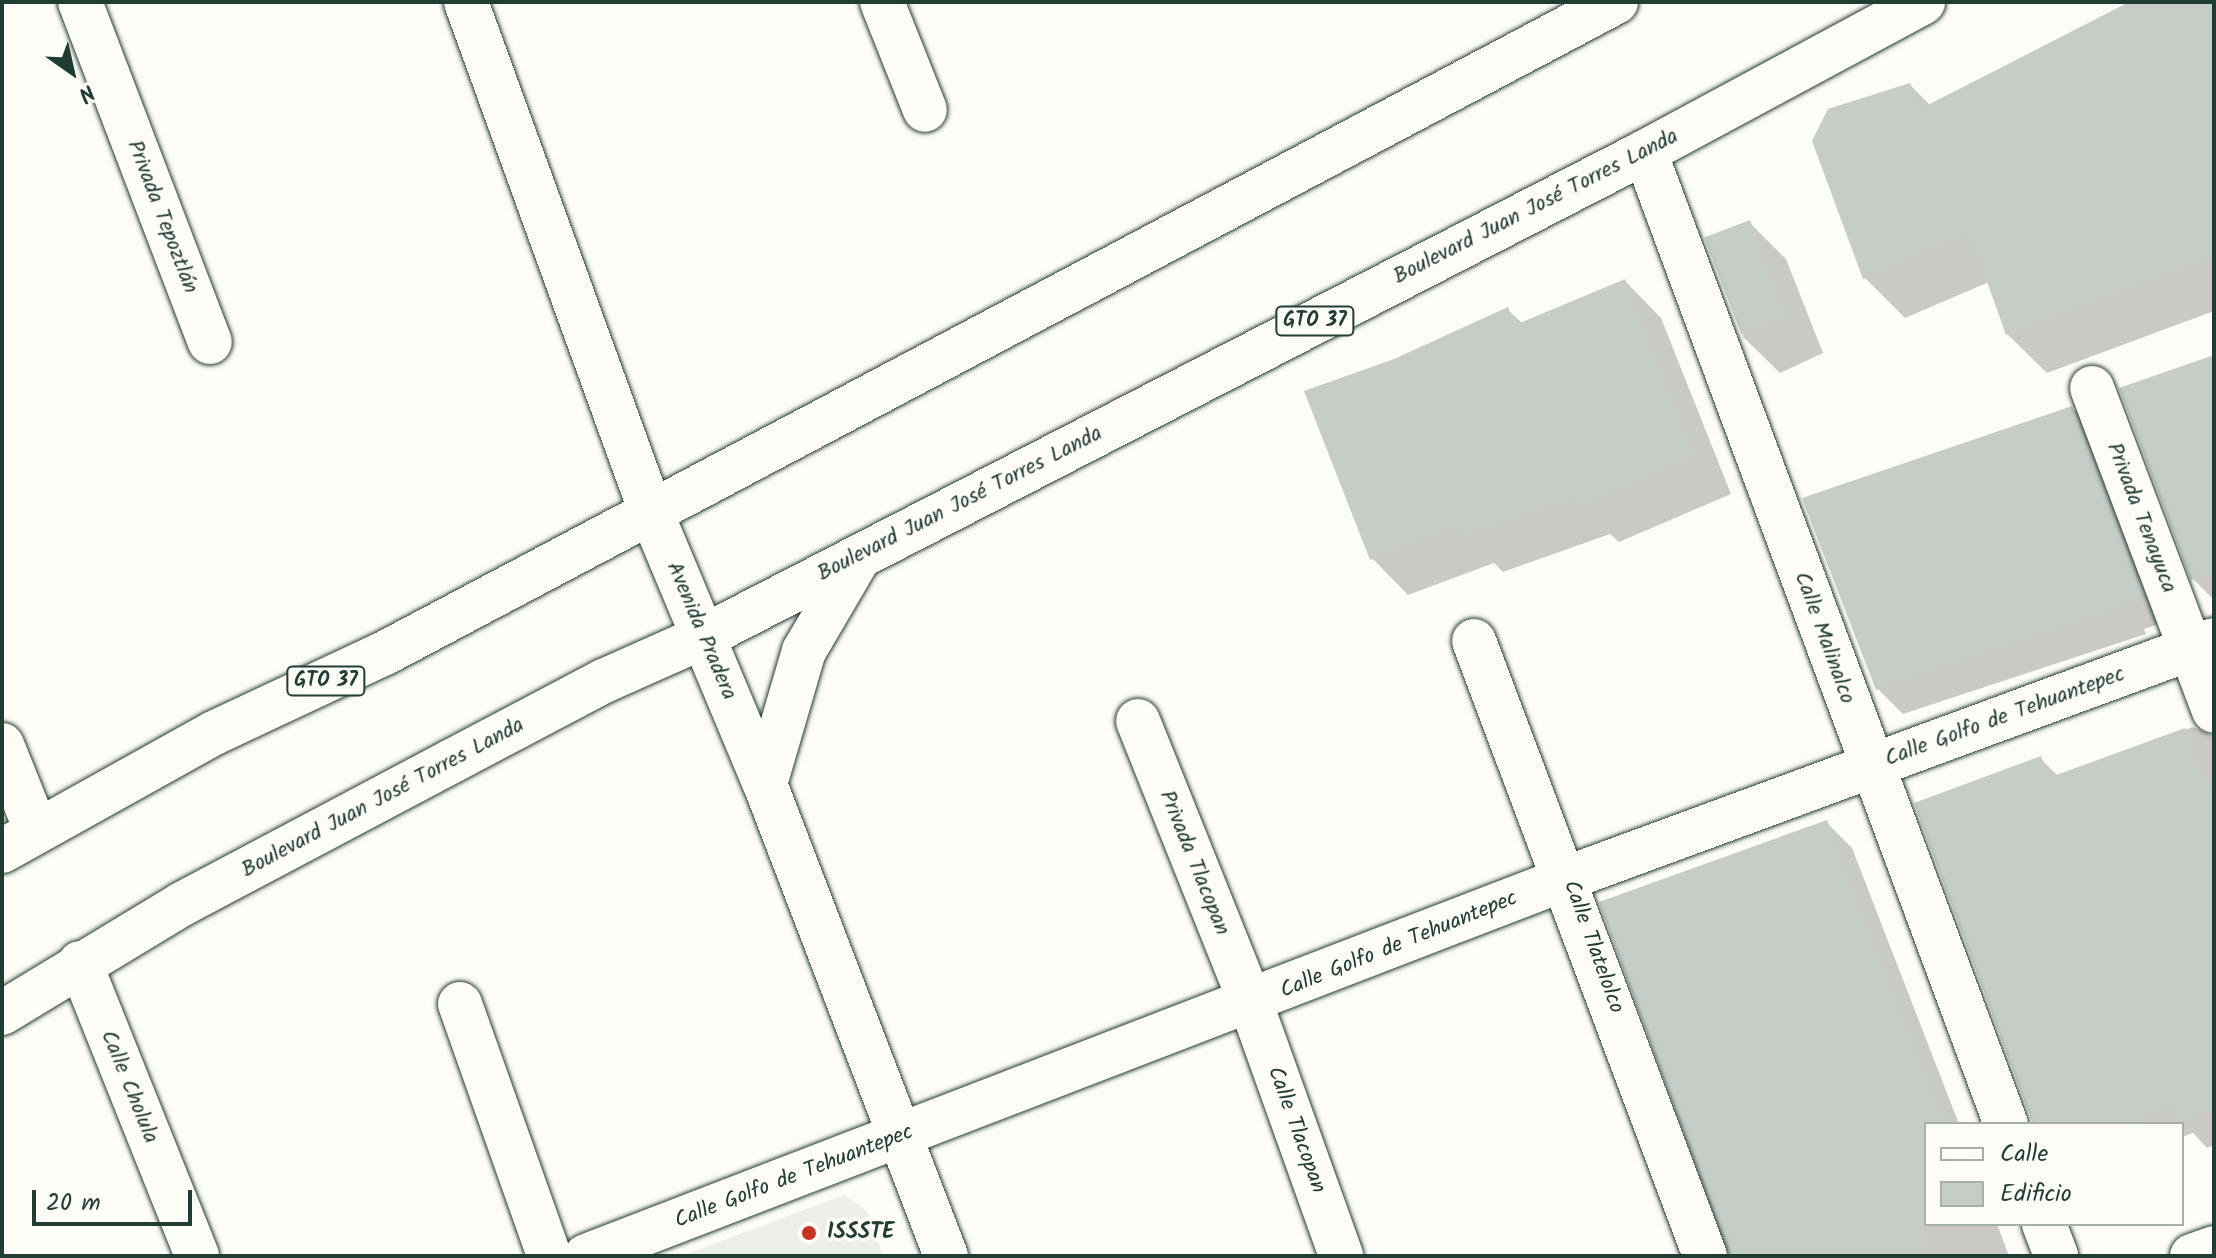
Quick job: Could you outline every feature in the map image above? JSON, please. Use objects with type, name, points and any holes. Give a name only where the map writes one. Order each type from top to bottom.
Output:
[{"type":"street","name":"Privada Tepoztlán","points":[[80,2],[210,342]]},
{"type":"street","name":"Avenida Pradera","points":[[466,2],[651,512],[765,784],[946,1256]]},
{"type":"street","points":[[882,2],[925,110]]},
{"type":"street","name":"Boulevard Juan José Torres Landa","points":[[2,1013],[80,963],[576,696],[705,636],[1645,152],[1923,2]]},
{"type":"street","name":"GTO 37","points":[[19,840],[651,512],[1598,6]]},
{"type":"street","name":"Calle Malinalco","points":[[1645,152],[2005,1122]]},
{"type":"street","name":"Privada Tenayuca","points":[[2092,388],[2202,644],[2214,711]]},
{"type":"street","points":[[765,784],[804,651],[861,554]]},
{"type":"street","name":"Calle Tlatelolco","points":[[1474,641],[1567,878],[1705,1256]]},
{"type":"street","name":"Calle Golfo de Tehuantepec","points":[[586,1256],[1251,1004],[1567,878],[2202,644]]},
{"type":"street","name":"Privada Tlacopan","points":[[1138,721],[1251,1004]]},
{"type":"street","points":[[2,745],[19,840]]},
{"type":"street","name":"Calle Cholula","points":[[80,963],[197,1256]]},
{"type":"street","points":[[460,1004],[549,1256]]},
{"type":"street","name":"Calle Tlacopan","points":[[1251,1004],[1341,1256]]},
{"type":"street","points":[[2045,1226],[2056,1256]]},
{"type":"street","points":[[2192,1256],[2214,1248]]},
{"type":"shaded area","name":"ISSSTE","points":[[844,1195],[867,1211],[883,1256],[682,1256]]},
{"type":"building","points":[[2129,2],[2214,2],[2214,257],[2006,335],[1970,234],[1863,279],[1812,141],[1828,109],[1910,83],[1920,109]]},
{"type":"building","points":[[1750,220],[1787,317],[1742,335],[1704,238]]},
{"type":"building","points":[[1625,279],[1696,457],[1580,507],[1577,497],[1464,537],[1460,526],[1370,560],[1304,391],[1394,359],[1508,307],[1515,325]]},
{"type":"building","points":[[2214,355],[2214,572],[2191,580],[2119,388]]},
{"type":"building","points":[[2072,406],[2144,595],[2120,603],[2122,609],[1876,690],[1802,498]]},
{"type":"building","points":[[2185,728],[2214,798],[2214,1111],[2183,1122],[2180,1122],[2173,1106],[2129,1122],[2032,1122],[1914,803],[2041,756],[2048,778]]},
{"type":"building","points":[[1827,820],[1944,1122],[1924,1122],[1926,1256],[1729,1256],[1599,902]]},
{"type":"place","name":"ISSSTE","points":[[809,1233]]}]
